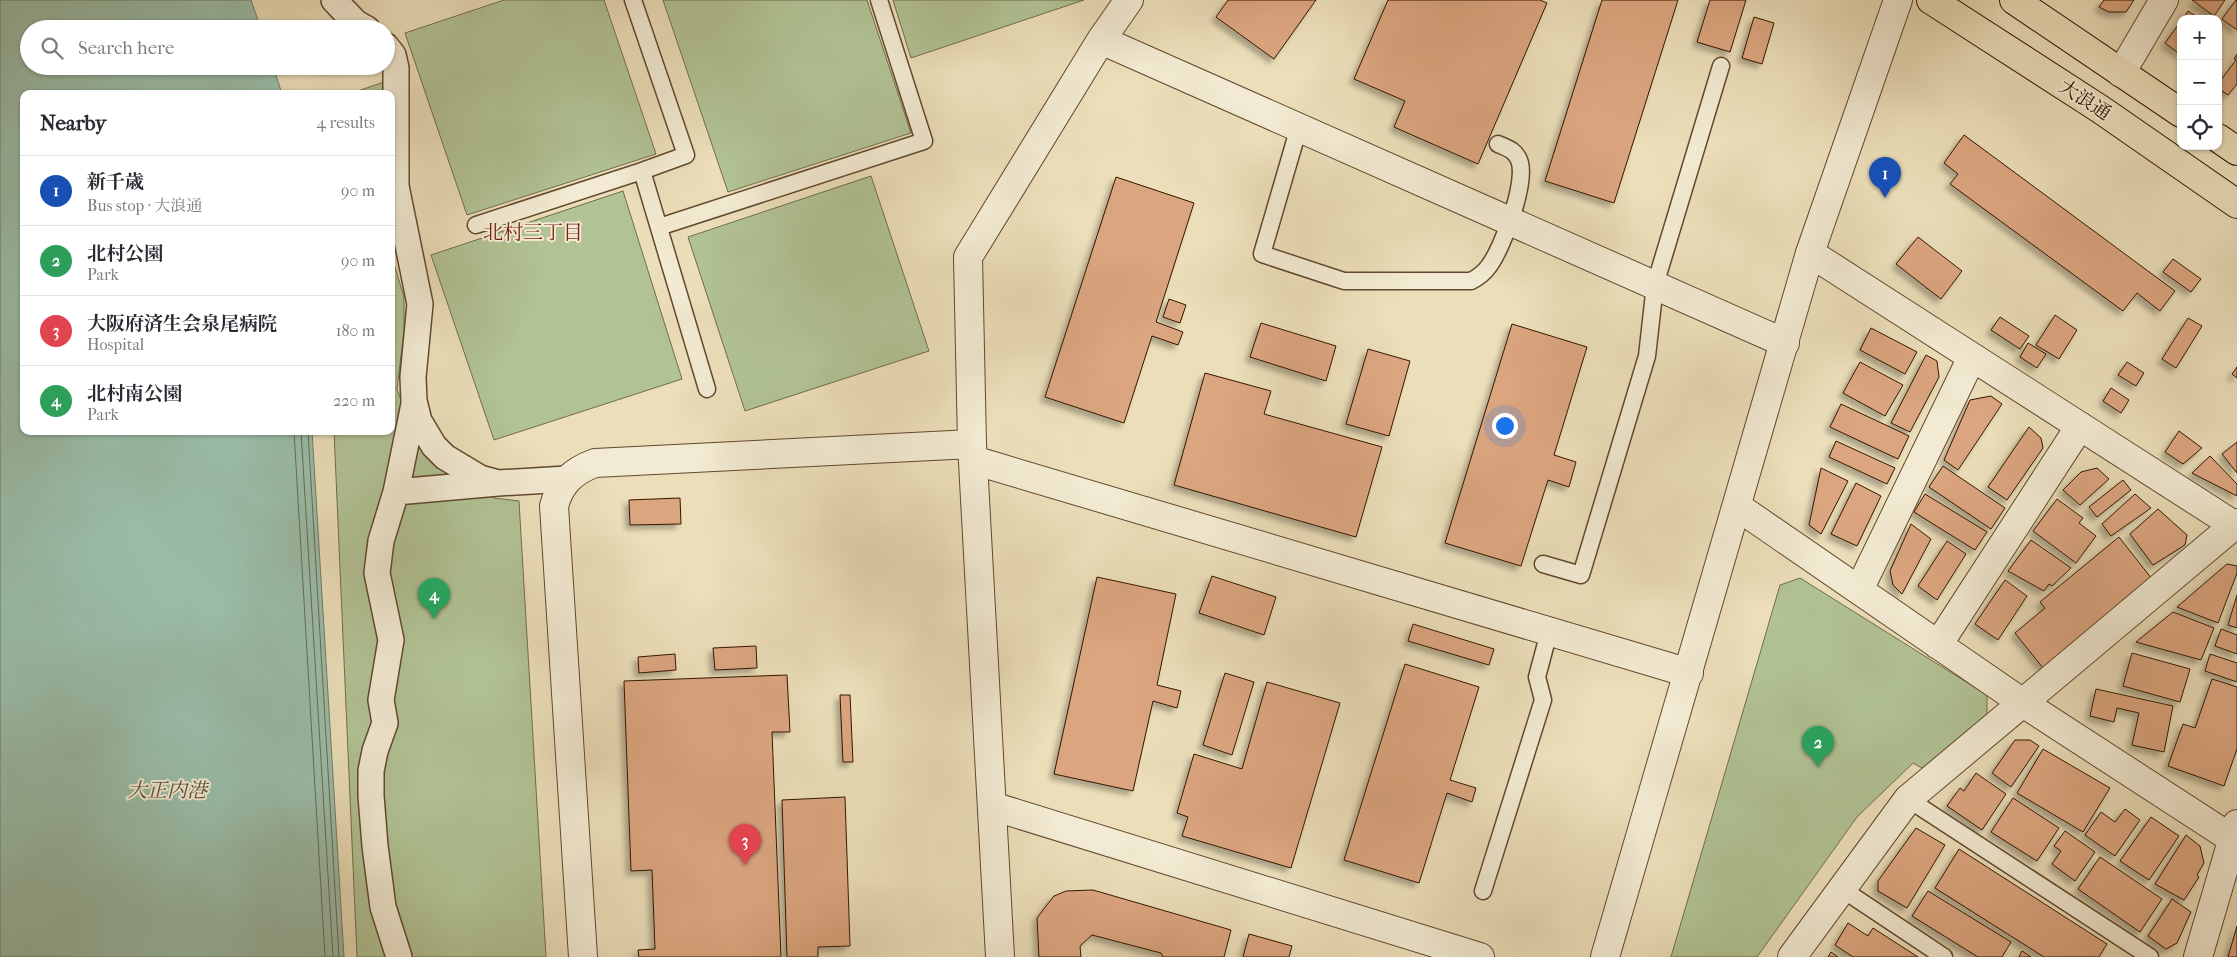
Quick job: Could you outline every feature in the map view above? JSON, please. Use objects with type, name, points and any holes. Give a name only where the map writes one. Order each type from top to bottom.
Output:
[{"type":"main road","name":"大浪通","points":[[1932,0],[2100,109],[2237,204]]},
{"type":"main road","points":[[2014,0],[2177,110]]},
{"type":"main road","points":[[2222,141],[2237,151]]},
{"type":"street","points":[[334,0],[353,20]]},
{"type":"street","points":[[1000,957],[972,452],[968,257],[1101,40],[1129,0]]},
{"type":"street","points":[[1605,957],[1738,507],[1810,253],[1898,0]]},
{"type":"street","points":[[2121,73],[2164,0]]},
{"type":"street","points":[[1101,40],[1785,343]]},
{"type":"street","points":[[395,64],[396,186],[420,304],[413,377],[414,401],[396,492],[381,541],[377,573],[391,640],[381,700],[385,723],[375,751],[371,796],[383,907],[399,957]]},
{"type":"street","points":[[1792,957],[1908,799],[2236,525],[1810,253]]},
{"type":"street","points":[[1859,590],[1972,357]]},
{"type":"street","points":[[414,401],[422,428],[440,452],[480,478],[498,483]]},
{"type":"street","points":[[1938,645],[2080,426]]},
{"type":"street","points":[[583,957],[554,506],[558,493],[567,479],[581,468],[595,463],[972,452],[1549,632],[1689,673]]},
{"type":"street","points":[[396,492],[567,479]]},
{"type":"street","points":[[1738,507],[2023,703],[2235,835],[2198,957]]},
{"type":"street","points":[[992,806],[1480,957]]},
{"type":"lane","points":[[476,225],[686,155],[633,0]]},
{"type":"lane","points":[[658,227],[924,141],[879,0]]},
{"type":"lane","points":[[1543,564],[1580,575],[1647,356],[1655,285],[1721,66]]},
{"type":"lane","points":[[1299,127],[1262,254],[1344,281],[1471,281],[1482,275],[1491,264],[1520,192],[1522,175],[1519,160],[1513,150],[1498,144]]},
{"type":"lane","points":[[642,171],[707,389]]},
{"type":"lane","points":[[1483,891],[1543,700],[1537,677],[1549,632]]},
{"type":"lane","points":[[1908,799],[2150,957]]},
{"type":"lane","points":[[1842,889],[1944,957]]},
{"type":"shaded area","points":[[504,0],[604,0],[656,154],[467,215],[405,33]]},
{"type":"shaded area","points":[[663,0],[867,0],[911,133],[728,192]]},
{"type":"shaded area","points":[[893,0],[1084,0],[911,58]]},
{"type":"shaded area","points":[[384,82],[383,90],[361,90]]},
{"type":"shaded area","points":[[871,176],[929,351],[745,411],[688,237]]},
{"type":"shaded area","points":[[623,191],[682,379],[494,440],[431,255]]},
{"type":"shaded area","points":[[395,267],[404,297],[404,331],[397,389],[417,445],[446,474],[494,498],[519,501],[546,957],[357,957],[334,435],[395,435]]},
{"type":"shaded area","points":[[1800,578],[1987,695],[1987,720],[1927,771],[1913,763],[1857,817],[1757,957],[1671,957],[1780,585]]},
{"type":"water","name":"大正内港","points":[[0,0],[251,0],[258,20],[20,20],[20,75],[276,75],[281,90],[20,90],[20,435],[312,435],[344,957],[0,957]]},
{"type":"building","points":[[1228,0],[1316,0],[1274,59],[1216,17]]},
{"type":"building","points":[[1388,0],[1540,0],[1547,3],[1478,164],[1394,127],[1405,101],[1354,79]]},
{"type":"building","points":[[1602,0],[1678,0],[1614,203],[1545,181]]},
{"type":"building","points":[[1710,0],[1746,0],[1730,52],[1697,42]]},
{"type":"building","points":[[2104,0],[2134,0],[2126,12],[2109,12],[2099,7]]},
{"type":"building","points":[[2192,0],[2225,0],[2215,15]]},
{"type":"building","points":[[2236,0],[2237,0],[2237,30],[2222,19]]},
{"type":"building","points":[[2188,11],[2194,15],[2186,15]]},
{"type":"building","points":[[1754,17],[1774,23],[1762,64],[1742,58]]},
{"type":"building","points":[[2177,26],[2177,52],[2165,43]]},
{"type":"building","points":[[2237,54],[2237,84],[2228,95],[2222,91],[2222,79],[2236,60],[2234,59]]},
{"type":"building","points":[[1964,135],[2175,291],[2160,311],[2137,293],[2123,311],[1950,184],[1958,174],[1944,163]]},
{"type":"building","points":[[1116,177],[1194,203],[1156,322],[1183,332],[1178,345],[1152,336],[1124,423],[1045,397]]},
{"type":"building","points":[[1918,237],[1962,271],[1941,299],[1896,264]]},
{"type":"building","points":[[2173,259],[2201,279],[2191,292],[2163,272]]},
{"type":"building","points":[[1169,299],[1186,305],[1180,323],[1163,317]]},
{"type":"building","points":[[2055,315],[2077,330],[2059,359],[2036,345]]},
{"type":"building","points":[[2000,317],[2029,336],[2020,349],[1991,330]]},
{"type":"building","points":[[2188,318],[2202,326],[2176,368],[2162,359]]},
{"type":"building","points":[[1261,323],[1336,346],[1326,381],[1250,357]]},
{"type":"building","points":[[1512,324],[1587,347],[1554,455],[1576,462],[1569,487],[1548,480],[1521,566],[1445,543]]},
{"type":"building","points":[[1871,328],[1917,352],[1905,374],[1860,350]]},
{"type":"building","points":[[2028,343],[2046,354],[2037,368],[2020,357]]},
{"type":"building","points":[[1368,349],[1410,361],[1389,436],[1346,424]]},
{"type":"building","points":[[1926,355],[1937,361],[1939,377],[1910,432],[1891,423]]},
{"type":"building","points":[[1860,362],[1903,385],[1885,416],[1843,393]]},
{"type":"building","points":[[2127,362],[2144,373],[2136,386],[2118,375]]},
{"type":"building","points":[[2237,367],[2237,378],[2232,374]]},
{"type":"building","points":[[1205,373],[1271,391],[1264,414],[1382,447],[1356,537],[1174,485]]},
{"type":"building","points":[[2111,388],[2129,400],[2121,413],[2103,401]]},
{"type":"building","points":[[1991,396],[2002,404],[1958,470],[1944,460],[1970,400]]},
{"type":"building","points":[[1841,404],[1909,436],[1898,459],[1830,427]]},
{"type":"building","points":[[2029,427],[2041,438],[2043,448],[2007,500],[1988,487]]},
{"type":"building","points":[[2179,431],[2202,448],[2183,464],[2165,452]]},
{"type":"building","points":[[1836,441],[1895,468],[1887,484],[1829,457]]},
{"type":"building","points":[[2237,442],[2237,473],[2222,454]]},
{"type":"building","points":[[2210,456],[2237,484],[2237,496],[2192,473]]},
{"type":"building","points":[[1943,466],[2005,508],[1991,529],[1929,487]]},
{"type":"building","points":[[1821,468],[1848,481],[1821,534],[1809,525]]},
{"type":"building","points":[[2097,468],[2109,479],[2080,505],[2063,490],[2081,472]]},
{"type":"building","points":[[2123,480],[2131,490],[2097,517],[2089,507]]},
{"type":"building","points":[[1856,483],[1881,496],[1857,546],[1831,534]]},
{"type":"building","points":[[1925,494],[1987,532],[1975,550],[1914,512]]},
{"type":"building","points":[[2135,494],[2151,508],[2111,536],[2102,524]]},
{"type":"building","points":[[680,498],[681,524],[630,525],[629,500]]},
{"type":"building","points":[[2057,499],[2083,518],[2079,523],[2096,536],[2076,563],[2033,531]]},
{"type":"building","points":[[2158,509],[2187,535],[2185,545],[2153,565],[2130,534]]},
{"type":"building","points":[[1911,524],[1931,539],[1902,594],[1893,585],[1890,571]]},
{"type":"building","points":[[2119,537],[2152,579],[2043,668],[2015,633],[2045,608],[2040,602]]},
{"type":"building","points":[[2031,540],[2071,568],[2052,586],[2049,584],[2044,591],[2008,571]]},
{"type":"building","points":[[1947,541],[1966,554],[1937,600],[1918,586]]},
{"type":"building","points":[[2227,564],[2237,566],[2237,573],[2218,623],[2177,607]]},
{"type":"building","points":[[1212,576],[1276,597],[1264,635],[1199,613]]},
{"type":"building","points":[[1097,577],[1176,594],[1157,685],[1181,691],[1177,708],[1153,701],[1133,791],[1054,774]]},
{"type":"building","points":[[2005,580],[2027,596],[1998,640],[1975,624]]},
{"type":"building","points":[[2237,595],[2237,628],[2228,625]]},
{"type":"building","points":[[2173,612],[2214,628],[2201,660],[2136,642]]},
{"type":"building","points":[[1413,624],[1494,649],[1489,665],[1408,641]]},
{"type":"building","points":[[2221,629],[2237,635],[2237,654],[2215,646]]},
{"type":"building","points":[[756,646],[757,668],[715,670],[713,648]]},
{"type":"building","points":[[2132,653],[2190,669],[2180,702],[2123,686]]},
{"type":"building","points":[[675,654],[676,670],[639,673],[638,657]]},
{"type":"building","points":[[2210,654],[2237,663],[2237,682],[2205,671]]},
{"type":"building","points":[[1405,664],[1479,687],[1450,780],[1476,788],[1472,802],[1447,793],[1419,883],[1344,860]]},
{"type":"building","points":[[1225,673],[1254,682],[1232,755],[1203,745]]},
{"type":"building","points":[[787,675],[790,732],[772,732],[781,957],[639,957],[638,950],[655,949],[652,870],[631,871],[624,681]]},
{"type":"building","points":[[2212,679],[2237,687],[2237,749],[2224,786],[2168,766],[2183,724],[2195,728]]},
{"type":"building","points":[[1267,682],[1340,703],[1291,868],[1182,836],[1188,817],[1177,813],[1194,754],[1242,769]]},
{"type":"building","points":[[2096,689],[2173,706],[2164,752],[2132,745],[2139,713],[2117,708],[2114,722],[2090,716]]},
{"type":"building","points":[[840,695],[850,695],[853,762],[843,762]]},
{"type":"building","points":[[2015,740],[2030,740],[2039,746],[2011,787],[1992,773]]},
{"type":"building","points":[[2043,749],[2110,788],[2083,832],[2017,793]]},
{"type":"building","points":[[1976,773],[2006,794],[1982,830],[1947,806],[1960,788],[1964,791]]},
{"type":"building","points":[[845,797],[850,946],[818,947],[818,957],[787,957],[782,800]]},
{"type":"building","points":[[2013,798],[2059,828],[2037,861],[1991,832]]},
{"type":"building","points":[[2125,809],[2140,820],[2115,856],[2085,835],[2101,812],[2115,822]]},
{"type":"building","points":[[2151,817],[2179,836],[2149,880],[2120,861]]},
{"type":"building","points":[[1916,828],[1945,845],[1907,908],[1878,891],[1878,881]]},
{"type":"building","points":[[2065,831],[2095,852],[2075,881],[2052,864],[2061,851],[2054,846]]},
{"type":"building","points":[[2186,835],[2200,846],[2204,863],[2197,875],[2199,877],[2184,900],[2155,884]]},
{"type":"building","points":[[1959,849],[2107,944],[2099,957],[2044,957],[1935,888]]},
{"type":"building","points":[[2100,857],[2162,899],[2140,932],[2078,889]]},
{"type":"building","points":[[1093,890],[1231,930],[1224,957],[1163,957],[1161,953],[1092,935],[1080,946],[1081,957],[1039,957],[1037,918],[1054,896],[1066,891]]},
{"type":"building","points":[[1928,891],[2011,942],[2002,957],[1978,957],[1912,916]]},
{"type":"building","points":[[2172,899],[2191,912],[2177,943],[2166,949],[2148,936]]},
{"type":"building","points":[[1848,923],[1868,936],[1873,928],[1918,957],[1853,957],[1835,945]]},
{"type":"building","points":[[2237,926],[2237,957],[2228,957]]},
{"type":"building","points":[[1249,934],[1292,946],[1289,957],[1243,957]]},
{"type":"building","points":[[2022,951],[2031,957],[2019,957]]},
{"type":"building","points":[[1831,952],[1838,957],[1828,957]]},
{"type":"place","name":"新千歳","points":[[1885,198]]},
{"type":"place","name":"北村南公園","points":[[434,619]]},
{"type":"place","name":"北村公園","points":[[1818,767]]},
{"type":"place","name":"大阪府済生会泉尾病院","points":[[745,865]]},
{"type":"district","name":"北村三丁目","points":[[533,232]]}]
